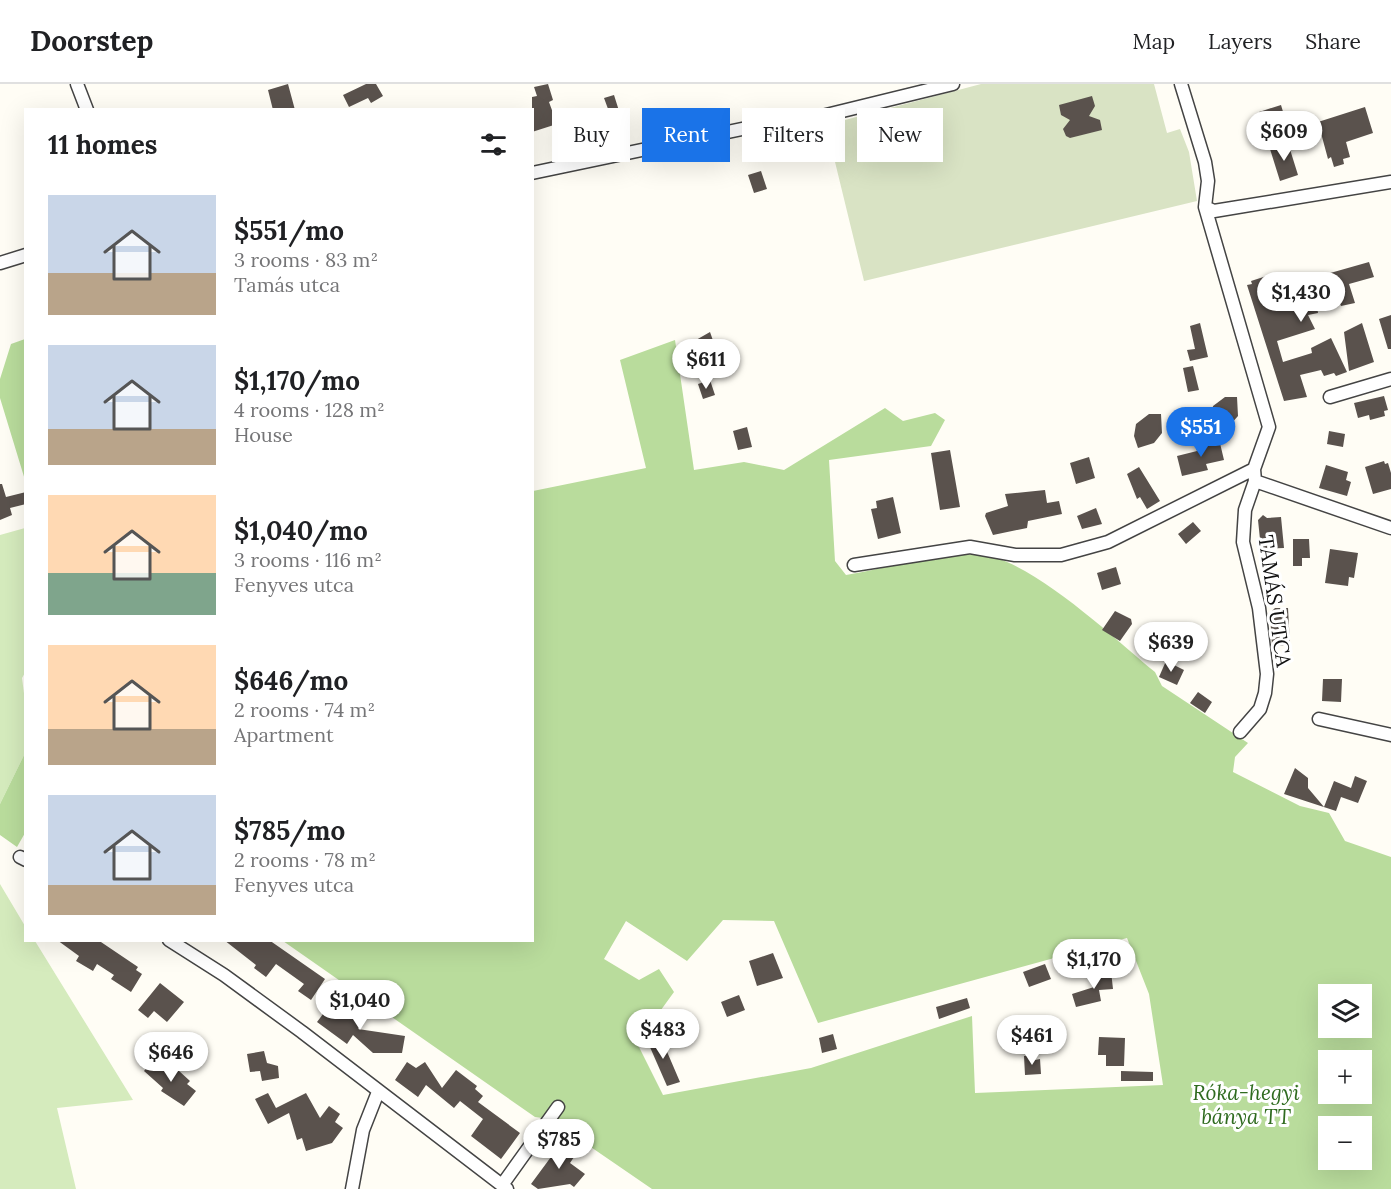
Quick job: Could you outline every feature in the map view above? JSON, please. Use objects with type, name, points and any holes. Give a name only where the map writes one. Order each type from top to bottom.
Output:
[{"type":"street","points":[[77,84],[86,108]]},
{"type":"street","points":[[534,173],[799,117],[822,116],[953,84]]},
{"type":"street","name":"TAMÁS UTCA","points":[[1181,84],[1205,162],[1208,181],[1205,207],[1267,414],[1267,438],[1245,510],[1243,542],[1259,608],[1267,675],[1264,699],[1260,709],[1240,732]]},
{"type":"street","points":[[1205,207],[1214,212],[1391,182]]},
{"type":"street","points":[[0,263],[24,256]]},
{"type":"street","points":[[1330,397],[1391,379]]},
{"type":"street","points":[[854,565],[970,547],[1015,555],[1061,555],[1108,542],[1254,475],[1391,528]]},
{"type":"street","points":[[1319,719],[1391,735]]},
{"type":"street","points":[[172,942],[224,975],[504,1187],[558,1107]]},
{"type":"street","points":[[351,1189],[363,1130],[378,1092]]},
{"type":"green space","points":[[981,84],[1154,84],[1167,133],[1180,129],[1189,152],[1197,201],[864,281],[835,162],[845,162],[845,120],[857,117],[857,162],[943,162],[943,108],[890,108]]},
{"type":"green space","points":[[24,339],[24,477],[0,398],[0,379],[11,344]]},
{"type":"green space","name":"Róka-hegyi bánya TT","points":[[675,340],[694,470],[744,462],[784,470],[885,408],[903,421],[935,413],[945,420],[931,446],[829,460],[835,561],[846,575],[925,560],[973,554],[994,557],[1017,567],[1068,600],[1093,620],[1155,672],[1162,686],[1248,743],[1235,757],[1233,772],[1300,806],[1329,813],[1345,841],[1391,857],[1391,1189],[652,1189],[550,1119],[535,1117],[284,942],[534,942],[534,491],[646,468],[620,360]],"holes":[[[723,920],[774,921],[818,1023],[1127,938],[1149,994],[1163,1085],[975,1093],[972,1016],[811,1068],[663,1095],[637,1043],[674,992],[659,969],[639,980],[604,959],[626,921],[687,961]]]},
{"type":"green space","points":[[24,528],[24,674],[22,678],[24,755],[0,804],[0,535]]},
{"type":"green space","points":[[24,755],[24,835],[17,847],[0,835],[0,804]]},
{"type":"green space","points":[[0,884],[24,924],[24,942],[36,942],[133,1100],[57,1108],[76,1189],[0,1189]]},
{"type":"building","points":[[288,84],[294,108],[272,108],[268,90]]},
{"type":"building","points":[[366,84],[376,84],[383,96],[371,103],[368,98],[349,107],[343,95]]},
{"type":"building","points":[[548,84],[553,100],[549,102],[552,110],[552,126],[534,131],[532,97],[537,96],[534,87]]},
{"type":"building","points":[[614,95],[618,108],[608,108],[604,98]]},
{"type":"building","points":[[1092,96],[1095,106],[1089,116],[1100,120],[1102,130],[1070,138],[1066,136],[1063,129],[1070,120],[1061,115],[1059,105]]},
{"type":"building","points":[[1281,105],[1284,115],[1262,121],[1259,112]]},
{"type":"building","points":[[1365,107],[1373,133],[1346,142],[1350,157],[1343,159],[1344,164],[1334,167],[1331,157],[1328,159],[1318,122]]},
{"type":"building","points":[[1288,143],[1298,175],[1280,181],[1270,149]]},
{"type":"building","points":[[761,171],[767,189],[754,193],[748,175]]},
{"type":"building","points":[[1369,262],[1374,277],[1349,284],[1355,303],[1341,306],[1334,288],[1315,294],[1318,313],[1308,315],[1315,329],[1277,341],[1283,362],[1312,353],[1311,348],[1331,338],[1347,372],[1336,376],[1334,373],[1324,376],[1321,370],[1300,375],[1307,397],[1284,401],[1247,285],[1252,284],[1251,281],[1276,273],[1281,287]]},
{"type":"building","points":[[1391,315],[1391,349],[1388,349],[1379,319]]},
{"type":"building","points":[[1200,323],[1208,357],[1190,361],[1187,350],[1195,349],[1190,326]]},
{"type":"building","points":[[1362,323],[1374,362],[1349,371],[1344,332]]},
{"type":"building","points":[[710,332],[716,349],[698,356],[697,352],[693,354],[689,344]]},
{"type":"building","points":[[1193,366],[1199,390],[1188,392],[1183,368]]},
{"type":"building","points":[[710,380],[715,395],[703,399],[698,384]]},
{"type":"building","points":[[1384,396],[1388,410],[1384,411],[1385,416],[1370,420],[1369,415],[1358,418],[1354,403]]},
{"type":"building","points":[[1225,397],[1237,397],[1238,416],[1230,425],[1215,431],[1211,419],[1213,406]]},
{"type":"building","points":[[1149,414],[1161,414],[1162,433],[1154,443],[1138,448],[1134,436],[1136,424]]},
{"type":"building","points":[[747,427],[752,447],[738,450],[733,431]]},
{"type":"building","points":[[1329,431],[1345,434],[1343,447],[1327,444]]},
{"type":"building","points":[[1219,439],[1224,460],[1206,464],[1208,470],[1182,476],[1177,456],[1197,451],[1195,445]]},
{"type":"building","points":[[950,450],[960,507],[940,510],[931,453]]},
{"type":"building","points":[[1089,457],[1095,478],[1076,484],[1070,463]]},
{"type":"building","points":[[1384,461],[1385,464],[1388,463],[1391,473],[1391,489],[1373,494],[1365,467]]},
{"type":"building","points":[[1326,465],[1348,472],[1346,480],[1351,482],[1347,496],[1319,488]]},
{"type":"building","points":[[1139,467],[1160,501],[1147,509],[1140,497],[1137,499],[1127,474]]},
{"type":"building","points":[[0,484],[2,484],[6,497],[24,492],[24,504],[10,508],[12,515],[0,520]]},
{"type":"building","points":[[1045,490],[1047,503],[1059,501],[1062,514],[1028,521],[1027,528],[993,535],[985,516],[986,513],[1008,506],[1005,494]]},
{"type":"building","points":[[893,497],[901,533],[878,539],[871,509],[877,508],[876,501]]},
{"type":"building","points":[[1096,508],[1102,524],[1082,529],[1077,516]]},
{"type":"building","points":[[1263,515],[1267,518],[1281,517],[1284,548],[1261,549],[1258,520]]},
{"type":"building","points":[[1193,522],[1201,531],[1186,544],[1178,534]]},
{"type":"building","points":[[1293,539],[1309,539],[1310,558],[1302,558],[1302,566],[1293,566]]},
{"type":"building","points":[[1330,549],[1358,553],[1354,578],[1349,577],[1348,586],[1325,583]]},
{"type":"building","points":[[1116,567],[1121,584],[1102,590],[1097,573]]},
{"type":"building","points":[[1275,608],[1288,608],[1290,645],[1272,646],[1270,613]]},
{"type":"building","points":[[1115,611],[1131,619],[1132,624],[1120,641],[1102,630]]},
{"type":"building","points":[[1166,661],[1184,670],[1177,685],[1159,677]]},
{"type":"building","points":[[1323,679],[1342,679],[1341,702],[1322,701]]},
{"type":"building","points":[[1198,692],[1212,702],[1205,713],[1190,703]]},
{"type":"building","points":[[1295,768],[1308,778],[1308,788],[1324,807],[1334,781],[1351,788],[1355,776],[1367,781],[1358,803],[1341,797],[1336,811],[1284,794]]},
{"type":"building","points":[[60,942],[101,942],[138,967],[136,970],[142,974],[131,992],[111,979],[114,975],[97,964],[93,971],[76,961],[79,956]]},
{"type":"building","points":[[227,942],[272,942],[325,979],[311,1000],[298,991],[304,984],[276,964],[266,977],[254,968],[256,965]]},
{"type":"building","points":[[773,953],[783,978],[757,986],[749,961]]},
{"type":"building","points":[[1045,964],[1051,979],[1029,987],[1023,972]]},
{"type":"building","points":[[1111,971],[1113,989],[1099,990],[1101,1001],[1076,1007],[1072,994],[1094,987],[1092,975]]},
{"type":"building","points":[[160,983],[184,1002],[167,1022],[154,1011],[148,1018],[138,1010]]},
{"type":"building","points":[[739,995],[745,1010],[727,1017],[721,1002]]},
{"type":"building","points":[[967,998],[970,1008],[939,1019],[936,1007]]},
{"type":"building","points":[[346,1001],[367,1017],[358,1029],[405,1036],[402,1053],[373,1053],[353,1035],[347,1044],[317,1022],[326,1010],[335,1016]]},
{"type":"building","points":[[659,1033],[680,1082],[667,1086],[646,1038]]},
{"type":"building","points":[[833,1034],[837,1049],[822,1053],[819,1038]]},
{"type":"building","points":[[1099,1037],[1125,1038],[1124,1066],[1106,1066],[1106,1055],[1098,1055]]},
{"type":"building","points":[[264,1051],[267,1063],[278,1066],[279,1078],[262,1081],[260,1071],[250,1072],[247,1054]]},
{"type":"building","points":[[1035,1055],[1035,1060],[1040,1059],[1041,1074],[1025,1075],[1024,1056]]},
{"type":"building","points":[[153,1060],[163,1069],[166,1066],[175,1073],[178,1070],[190,1081],[187,1084],[196,1091],[184,1106],[161,1091],[163,1088],[144,1071]]},
{"type":"building","points":[[407,1062],[416,1068],[425,1062],[442,1088],[456,1070],[477,1086],[475,1089],[483,1096],[478,1102],[520,1133],[501,1159],[471,1136],[483,1119],[460,1101],[454,1108],[426,1085],[418,1097],[395,1080]]},
{"type":"building","points":[[1121,1071],[1153,1072],[1153,1081],[1121,1081]]},
{"type":"building","points":[[268,1093],[276,1108],[306,1093],[320,1118],[329,1106],[340,1114],[335,1122],[343,1128],[332,1143],[306,1151],[302,1138],[297,1140],[289,1113],[268,1124],[255,1099]]},
{"type":"building","points":[[562,1142],[573,1150],[570,1153],[574,1157],[570,1163],[585,1174],[574,1187],[570,1184],[538,1189],[531,1184]]}]
